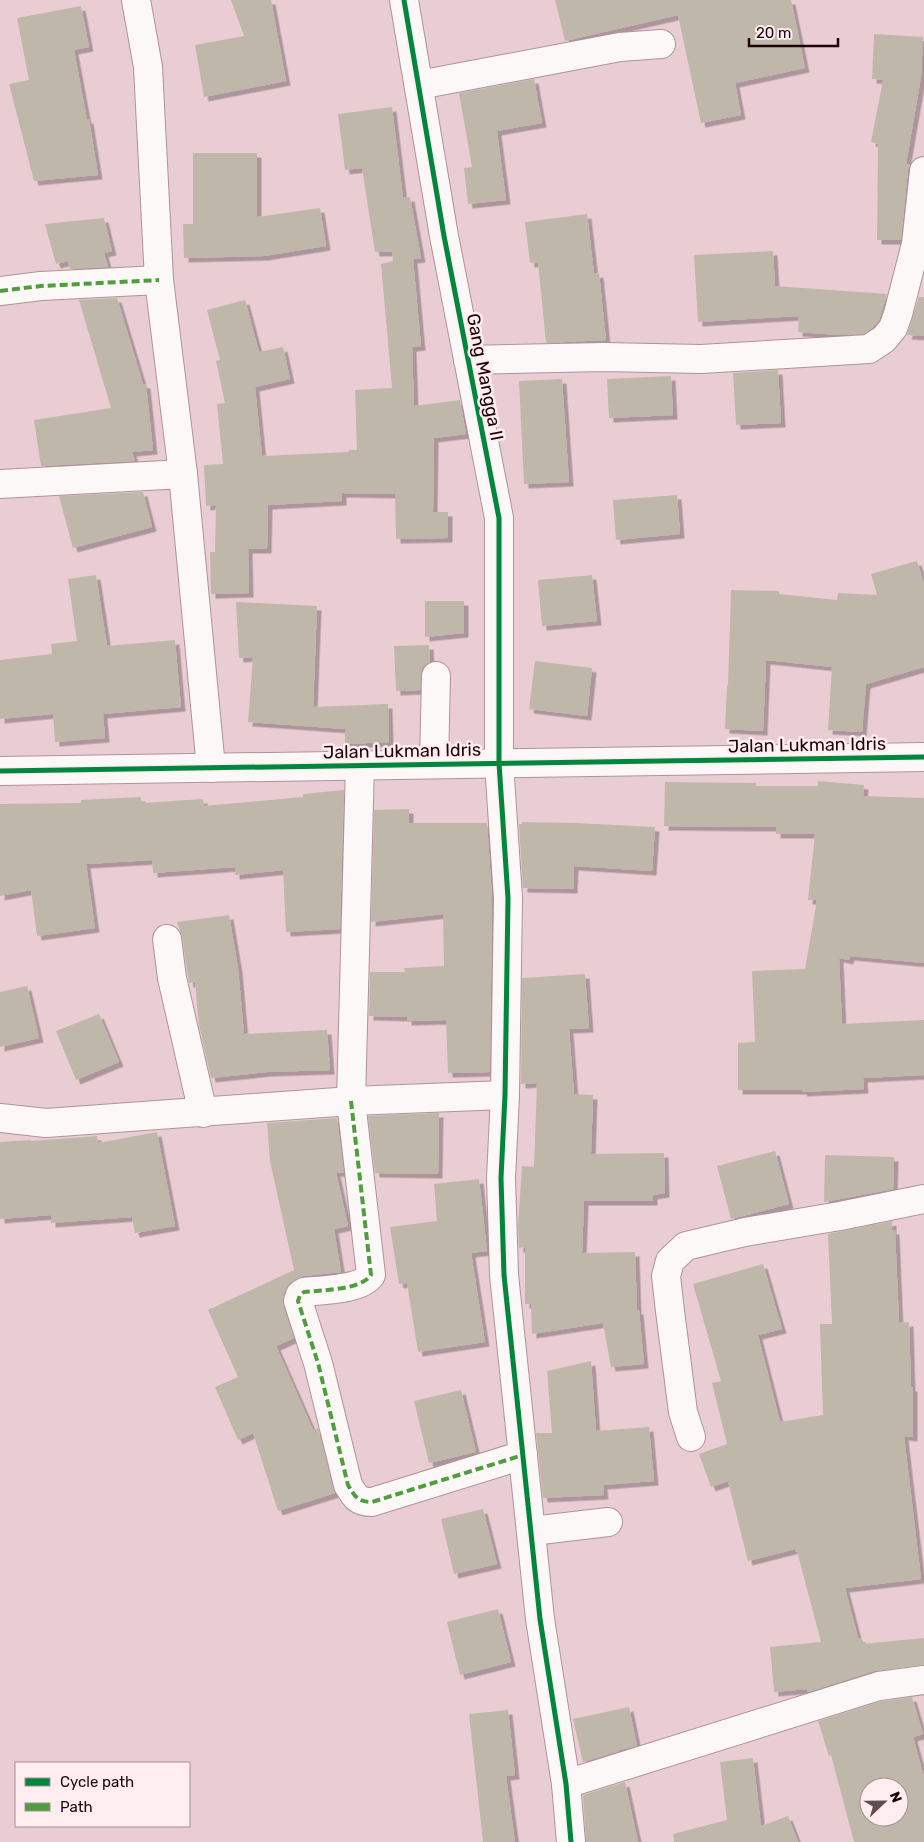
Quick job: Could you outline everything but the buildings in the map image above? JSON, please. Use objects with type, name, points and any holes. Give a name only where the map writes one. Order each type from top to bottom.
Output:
[{"type":"street","points":[[136,0],[148,67],[159,280],[183,474],[211,768]]},
{"type":"street","name":"Gang Mangga II","points":[[404,0],[443,228],[499,518],[499,763],[508,898],[502,1178],[504,1275],[540,1619],[566,1784],[571,1842]]},
{"type":"street","points":[[418,85],[620,47],[661,44]]},
{"type":"street","points":[[468,360],[604,357],[701,359],[870,349],[893,328],[898,314],[916,244],[924,171]]},
{"type":"street","points":[[0,291],[41,286],[159,280]]},
{"type":"street","points":[[0,484],[183,474]]},
{"type":"street","points":[[434,764],[436,676]]},
{"type":"street","name":"Jalan Lukman Idris","points":[[0,771],[924,757]]},
{"type":"street","points":[[360,765],[351,1101],[371,1275],[365,1281],[346,1288],[304,1292],[300,1295],[298,1301],[318,1363],[348,1485],[355,1498],[363,1502],[372,1502],[523,1455]]},
{"type":"street","points":[[168,938],[172,978],[203,1113]]},
{"type":"street","points":[[0,1118],[46,1123],[351,1101],[505,1095]]},
{"type":"street","points":[[691,1437],[684,1412],[670,1311],[666,1276],[670,1261],[686,1246],[745,1232],[924,1199]]},
{"type":"street","points":[[532,1531],[608,1522]]},
{"type":"street","points":[[566,1784],[879,1686],[924,1680]]},
{"type":"marked path","points":[[0,291],[41,286],[159,280]]},
{"type":"marked path","points":[[351,1101],[371,1275],[359,1284],[330,1290],[304,1292],[300,1295],[298,1301],[318,1363],[348,1485],[357,1498],[372,1502],[523,1455]]},
{"type":"cycle path","points":[[404,0],[444,236],[499,518],[499,763],[508,898],[505,1095],[501,1178],[504,1275],[540,1619],[566,1784],[571,1842]]},
{"type":"cycle path","points":[[0,771],[924,757]]}]
